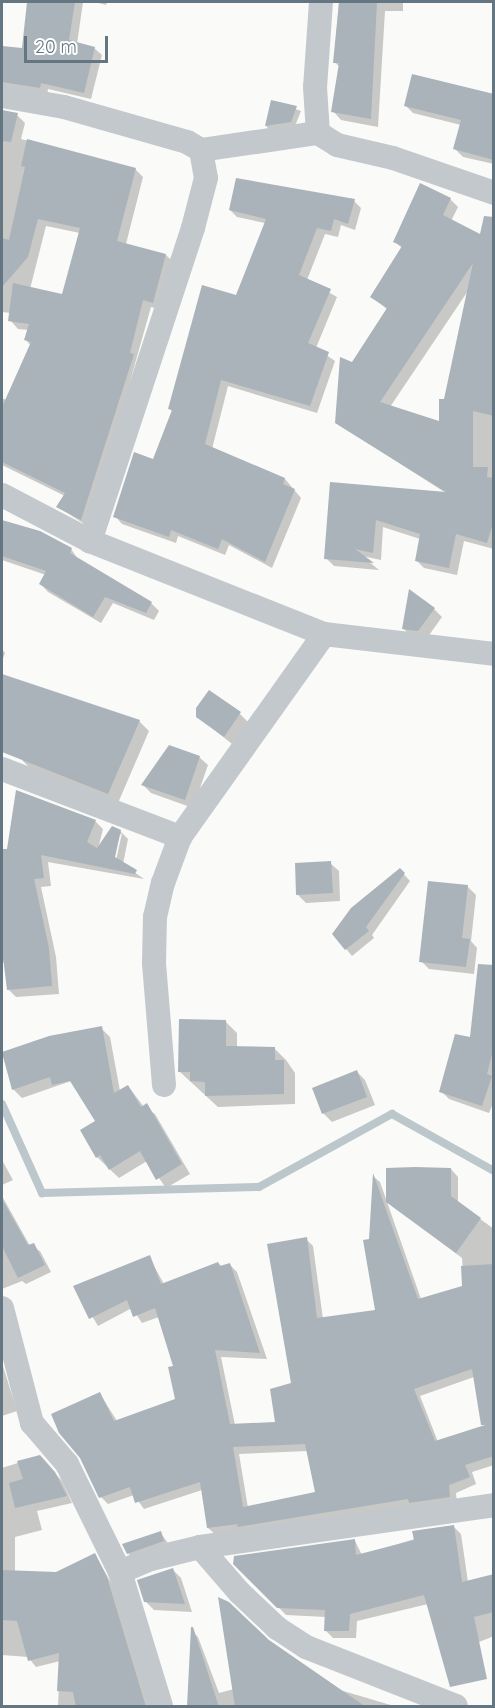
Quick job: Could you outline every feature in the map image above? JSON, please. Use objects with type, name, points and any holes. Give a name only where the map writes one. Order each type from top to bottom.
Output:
[{"type":"street","points":[[318,133],[315,87],[321,2]]},
{"type":"street","points":[[2,96],[64,107],[187,142],[201,150],[318,133],[337,145],[393,158],[494,193]]},
{"type":"street","points":[[90,541],[195,218],[206,178],[201,150]]},
{"type":"street","points":[[2,495],[90,541],[324,634],[494,654]]},
{"type":"street","points":[[164,1085],[154,963],[155,917],[180,837],[324,634]]},
{"type":"street","points":[[2,769],[180,837]]},
{"type":"street","points":[[2,1308],[32,1423],[67,1464],[120,1572],[161,1707]]},
{"type":"street","points":[[120,1572],[151,1559],[200,1547],[494,1505]]},
{"type":"street","points":[[200,1547],[240,1593],[277,1628],[306,1647],[405,1683],[456,1707]]},
{"type":"building","points":[[27,2],[75,2],[69,40],[95,47],[84,93],[41,83],[40,88],[2,82],[2,46],[22,48]]},
{"type":"building","points":[[339,2],[377,2],[371,119],[331,112],[339,63],[333,63]]},
{"type":"building","points":[[412,74],[494,94],[494,160],[453,149],[461,120],[404,106]]},
{"type":"building","points":[[271,100],[297,106],[291,122],[265,126]]},
{"type":"building","points":[[2,110],[18,113],[11,142],[2,141]]},
{"type":"building","points":[[27,139],[136,168],[117,241],[166,254],[153,303],[143,300],[130,353],[134,354],[81,520],[56,507],[65,493],[2,462],[2,407],[31,342],[24,340],[29,324],[8,321],[13,283],[62,294],[80,228],[38,219],[28,257],[2,287],[2,238],[9,240],[25,167],[21,166]]},
{"type":"building","points":[[236,178],[355,199],[348,224],[334,219],[331,231],[317,228],[299,275],[331,289],[308,343],[329,352],[310,406],[221,380],[205,444],[285,478],[283,484],[295,489],[265,562],[222,539],[218,549],[171,530],[169,537],[113,517],[134,452],[153,459],[172,410],[168,409],[202,285],[236,295],[266,219],[229,210]]},
{"type":"building","points":[[420,183],[451,198],[443,215],[480,234],[484,216],[494,217],[494,416],[473,411],[473,467],[488,467],[487,477],[494,478],[494,520],[487,543],[456,534],[449,568],[415,561],[420,534],[376,520],[373,553],[355,549],[374,563],[324,559],[330,482],[446,492],[335,423],[340,357],[352,362],[387,308],[370,297],[402,246],[393,242]],"holes":[[[473,263],[444,399],[439,399],[439,421],[380,402]]]},
{"type":"building","points":[[2,520],[40,531],[72,548],[70,553],[152,602],[146,613],[105,597],[93,617],[39,584],[46,571],[2,556]]},
{"type":"building","points":[[409,589],[435,608],[418,631],[402,629]]},
{"type":"building","points":[[2,674],[140,720],[108,794],[2,752]]},
{"type":"building","points":[[209,690],[241,712],[224,737],[196,717],[196,708]]},
{"type":"building","points":[[169,745],[200,756],[185,800],[141,785]]},
{"type":"building","points":[[16,790],[96,820],[87,842],[97,848],[112,826],[121,830],[115,857],[137,870],[135,874],[41,855],[44,878],[34,879],[49,948],[52,986],[7,990],[2,949],[2,849],[7,849]]},
{"type":"building","points":[[331,861],[333,893],[296,895],[295,863]]},
{"type":"building","points":[[400,868],[405,873],[366,927],[369,931],[345,950],[332,934],[351,908]]},
{"type":"building","points":[[428,881],[468,885],[462,938],[470,939],[466,967],[419,962]]},
{"type":"building","points":[[478,964],[494,965],[494,1046],[487,1074],[492,1076],[482,1106],[439,1092],[455,1034],[470,1037]]},
{"type":"building","points":[[179,1019],[226,1020],[226,1046],[275,1047],[275,1060],[284,1060],[284,1094],[205,1096],[205,1082],[190,1081],[190,1072],[178,1072]]},
{"type":"building","points":[[102,1026],[114,1093],[128,1085],[141,1107],[147,1103],[182,1164],[156,1180],[140,1151],[109,1170],[100,1155],[96,1158],[80,1130],[95,1121],[70,1081],[52,1085],[50,1077],[12,1090],[2,1052],[49,1036]]},
{"type":"building","points":[[357,1070],[367,1097],[322,1114],[312,1088]]},
{"type":"building","points":[[386,1168],[451,1168],[451,1196],[481,1218],[456,1253],[386,1202]]},
{"type":"building","points":[[373,1173],[418,1299],[462,1286],[461,1266],[494,1264],[494,1456],[465,1465],[470,1477],[449,1485],[450,1497],[409,1503],[408,1499],[237,1527],[238,1524],[207,1528],[200,1482],[135,1503],[130,1487],[99,1498],[80,1458],[59,1433],[51,1414],[100,1392],[114,1421],[175,1399],[168,1367],[173,1366],[155,1308],[133,1317],[127,1300],[89,1319],[73,1286],[150,1255],[161,1284],[218,1262],[220,1266],[230,1263],[260,1353],[215,1350],[230,1424],[275,1422],[270,1389],[291,1383],[267,1244],[307,1237],[317,1318],[375,1310],[363,1240],[369,1239]],"holes":[[[472,1369],[481,1425],[485,1425],[435,1441],[414,1389]],[[305,1444],[315,1492],[243,1507],[233,1447]]]},
{"type":"building","points":[[2,1199],[28,1245],[34,1243],[45,1265],[18,1278],[2,1246]]},
{"type":"building","points":[[40,1455],[55,1472],[67,1496],[15,1508],[9,1483],[23,1479],[17,1461]]},
{"type":"building","points":[[454,1525],[462,1582],[494,1574],[494,1612],[474,1617],[487,1679],[450,1687],[424,1595],[350,1614],[349,1631],[324,1631],[325,1610],[277,1608],[233,1564],[234,1556],[355,1539],[356,1555],[414,1540],[412,1531]]},
{"type":"building","points":[[161,1531],[164,1541],[127,1554],[122,1544]]},
{"type":"building","points":[[95,1553],[107,1577],[146,1707],[76,1707],[73,1692],[57,1691],[59,1653],[28,1661],[17,1621],[2,1620],[2,1570],[56,1572]]},
{"type":"building","points":[[173,1568],[185,1604],[144,1602],[137,1580]]},
{"type":"building","points":[[218,1597],[229,1602],[269,1640],[366,1707],[235,1707]]},
{"type":"building","points":[[191,1627],[193,1627],[219,1707],[187,1707]]},
{"type":"waterway","points":[[2,1104],[42,1193],[259,1187],[392,1114],[494,1171]]}]
